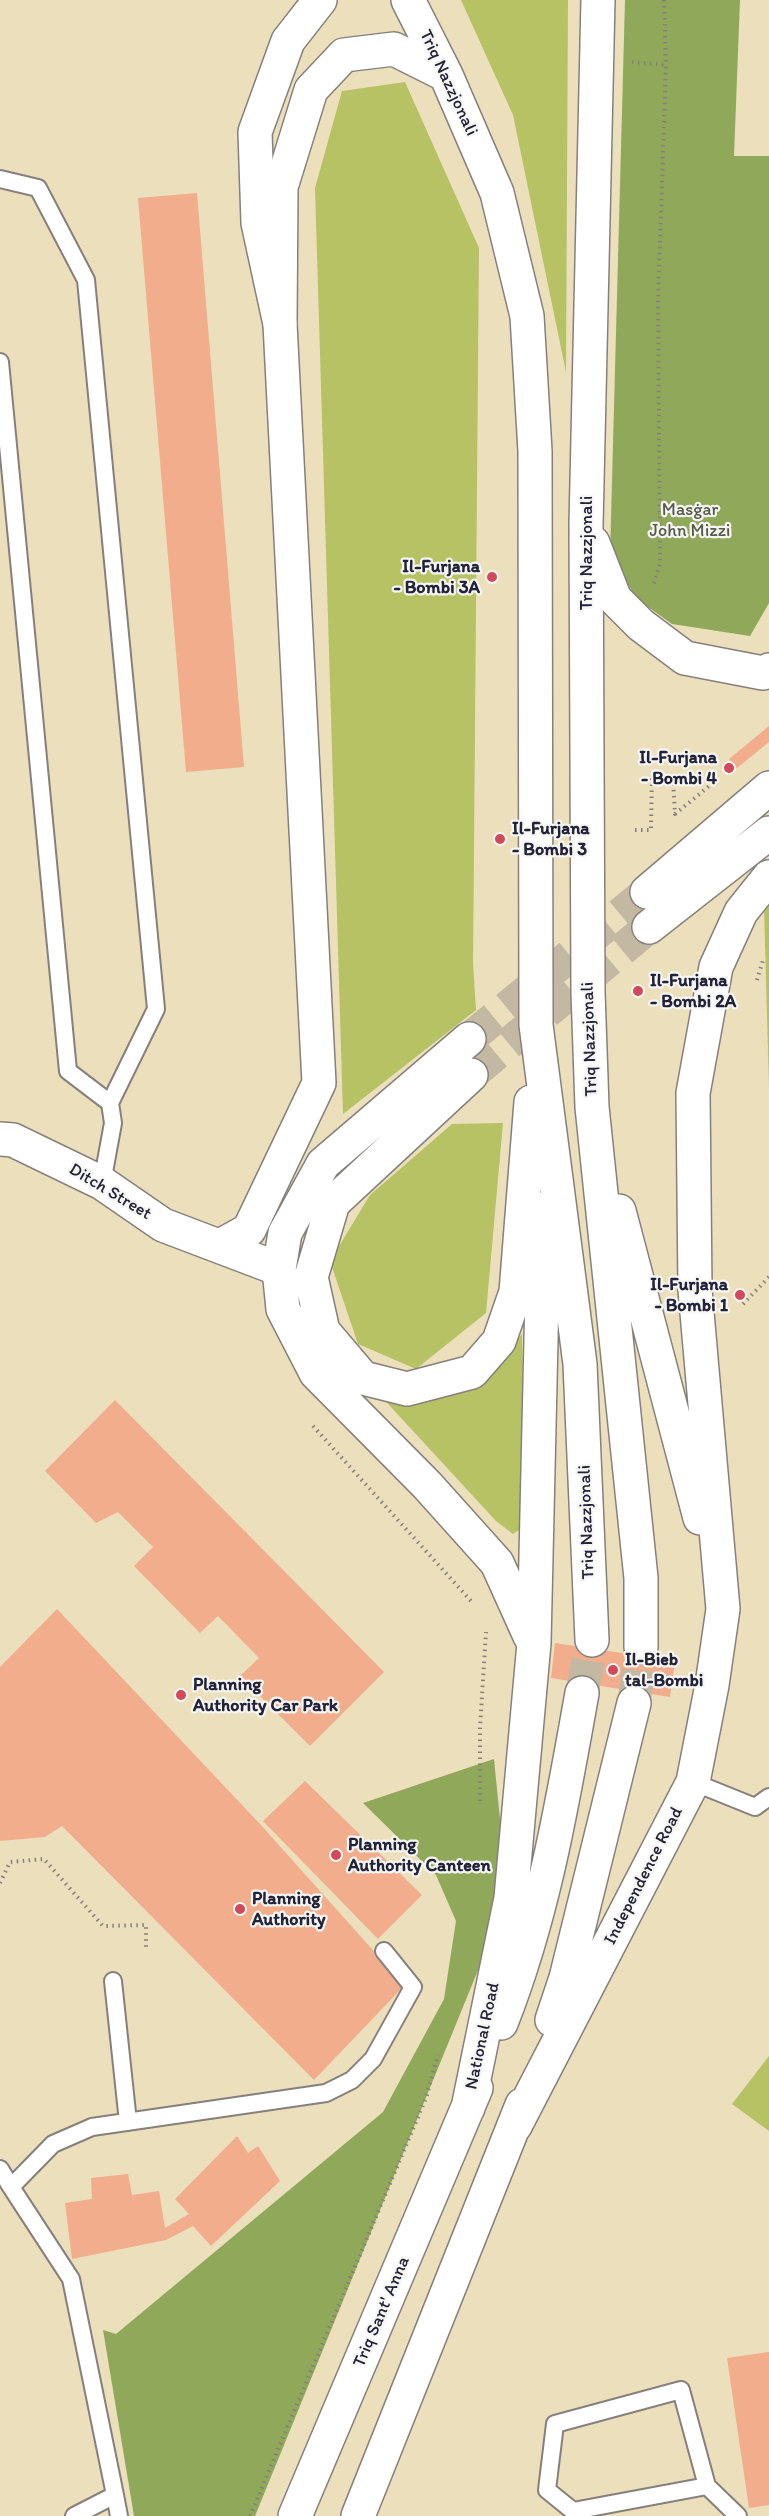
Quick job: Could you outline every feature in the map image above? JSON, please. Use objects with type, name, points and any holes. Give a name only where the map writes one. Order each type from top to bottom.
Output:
[{"type":"main road","points":[[280,324],[258,223],[255,132],[288,41],[320,0]]},
{"type":"main road","name":"Triq Nazzjonali","points":[[408,0],[446,75],[497,192],[526,315],[536,482],[536,1025]]},
{"type":"main road","name":"Triq Nazzjonali","points":[[598,0],[586,525],[588,980],[592,1107],[641,1578],[641,1647]]},
{"type":"main road","points":[[220,1246],[249,1230],[319,1083],[280,324],[281,187],[311,90],[344,55],[394,49],[446,75]]},
{"type":"main road","points":[[586,525],[615,599],[641,625],[685,658],[763,673],[769,670]]},
{"type":"main road","points":[[647,892],[769,788]]},
{"type":"main road","points":[[650,927],[769,832]]},
{"type":"main road","points":[[723,1609],[695,1290],[693,1093],[716,967],[741,912],[769,877]]},
{"type":"main road","points":[[471,1076],[333,1203],[310,1277],[323,1331],[363,1378],[407,1389],[472,1372],[499,1341],[516,1292],[536,1025]]},
{"type":"main road","points":[[534,1643],[547,1111],[536,1025]]},
{"type":"main road","points":[[469,1039],[323,1164],[285,1233],[279,1269],[283,1309],[316,1373],[427,1485],[497,1563],[534,1643]]},
{"type":"main road","name":"Triq Nazzjonali","points":[[592,1107],[723,1609]]},
{"type":"main road","name":"Triq Nazzjonali","points":[[547,1111],[580,1364],[592,1640]]},
{"type":"main road","name":"Ditch Street","points":[[0,1139],[13,1140],[102,1183],[163,1225],[279,1269]]},
{"type":"main road","name":"Independence Road","points":[[515,2126],[693,1782],[712,1685],[723,1609]]},
{"type":"main road","name":"National Road","points":[[468,2108],[511,1898],[534,1643]]},
{"type":"main road","name":"National Road","points":[[468,2108],[522,1970],[557,1835],[582,1694]]},
{"type":"main road","points":[[358,2516],[515,2126],[566,1978],[634,1703]]},
{"type":"main road","name":"Triq Sant' Anna","points":[[295,2516],[468,2108]]},
{"type":"lane","points":[[0,179],[38,188],[86,280],[156,1009],[110,1103],[113,1123],[102,1183]]},
{"type":"lane","points":[[0,362],[68,1071],[110,1103]]},
{"type":"lane","points":[[693,1782],[764,1806]]},
{"type":"lane","points":[[11,2187],[53,2144],[92,2127],[326,2093],[352,2080],[373,2059],[413,1987],[384,1951]]},
{"type":"lane","points":[[112,1980],[128,2122]]},
{"type":"lane","points":[[0,2169],[71,2279],[119,2516]]},
{"type":"lane","points":[[707,2486],[573,2511],[547,2490],[555,2424],[681,2390],[707,2486],[738,2516]]},
{"type":"lane","points":[[74,2516],[116,2496]]},
{"type":"path","points":[[641,625],[660,564],[658,301],[666,65],[664,0]]},
{"type":"path","points":[[597,58],[666,65]]},
{"type":"path","points":[[635,830],[651,830],[652,777],[673,778],[675,814],[698,796]]},
{"type":"path","points":[[757,980],[766,951]]},
{"type":"path","points":[[743,1304],[769,1277]]},
{"type":"path","points":[[311,1425],[479,1609]]},
{"type":"path","points":[[480,1808],[480,1728],[486,1629]]},
{"type":"path","points":[[0,1883],[10,1862],[44,1859],[103,1926],[146,1925],[146,1950]]},
{"type":"path","points":[[250,2516],[426,2098],[438,2054]]},
{"type":"green space","points":[[461,0],[568,0],[566,372],[513,115]]},
{"type":"green space","name":"Masġar John Mizzi","points":[[625,0],[740,0],[734,156],[769,156],[769,603],[750,636],[672,624],[637,599],[610,555]]},
{"type":"green space","points":[[405,82],[479,248],[473,963],[476,1010],[343,1114],[315,188],[342,91]]},
{"type":"green space","points":[[769,903],[769,1088],[764,907]]},
{"type":"green space","points":[[503,1123],[486,1313],[416,1369],[358,1344],[330,1261],[370,1195],[452,1124]]},
{"type":"green space","points":[[522,1334],[525,1526],[513,1534],[496,1521],[378,1393],[427,1399],[474,1390]]},
{"type":"green space","points":[[494,1759],[505,1869],[483,1958],[255,2516],[134,2516],[103,2330],[116,2334],[383,2112],[444,1999],[456,1921],[436,1875],[363,1803]]},
{"type":"green space","points":[[769,2056],[769,2131],[732,2104]]},
{"type":"building","points":[[197,193],[244,767],[186,772],[138,198]]},
{"type":"building","points":[[769,726],[769,742],[737,768],[729,759]]},
{"type":"building","points":[[115,1400],[384,1672],[310,1746],[240,1676],[259,1658],[218,1616],[200,1633],[134,1566],[153,1547],[118,1512],[96,1523],[45,1471]]},
{"type":"building","name":"Planning Authority","points":[[57,1609],[260,1824],[397,1977],[402,1988],[314,2080],[62,1826],[45,1837],[0,1841],[0,1667]]},
{"type":"building","name":"Il-Bieb tal-Bombi","points":[[555,1643],[675,1661],[670,1697],[551,1678]]},
{"type":"building","name":"Planning Authority","points":[[305,1781],[422,1895],[378,1939],[263,1821]]},
{"type":"building","points":[[237,2136],[248,2153],[258,2146],[280,2181],[211,2246],[193,2226],[166,2240],[72,2259],[65,2203],[92,2199],[91,2178],[128,2174],[132,2195],[159,2191],[165,2228],[189,2214],[175,2199]]},
{"type":"building","points":[[769,2352],[769,2505],[749,2508],[727,2358]]},
{"type":"tunnel","points":[[469,1039],[647,892]]},
{"type":"tunnel","points":[[471,1075],[649,927]]},
{"type":"tunnel","points":[[582,1693],[592,1640]]},
{"type":"tunnel","points":[[634,1703],[641,1647]]},
{"type":"place","name":"Il-Furjana - Bombi 3A","points":[[492,577]]},
{"type":"place","name":"Il-Furjana - Bombi 4","points":[[729,768]]},
{"type":"place","name":"Il-Furjana - Bombi 3","points":[[500,839]]},
{"type":"place","name":"Il-Furjana - Bombi 2A","points":[[638,991]]},
{"type":"place","name":"Il-Furjana - Bombi 1","points":[[740,1295]]},
{"type":"place","name":"Il-Bieb tal-Bombi","points":[[613,1670]]},
{"type":"place","name":"Planning Authority Car Park","points":[[181,1695]]},
{"type":"place","name":"Planning Authority Canteen","points":[[336,1855]]},
{"type":"place","name":"Planning Authority","points":[[240,1909]]}]
